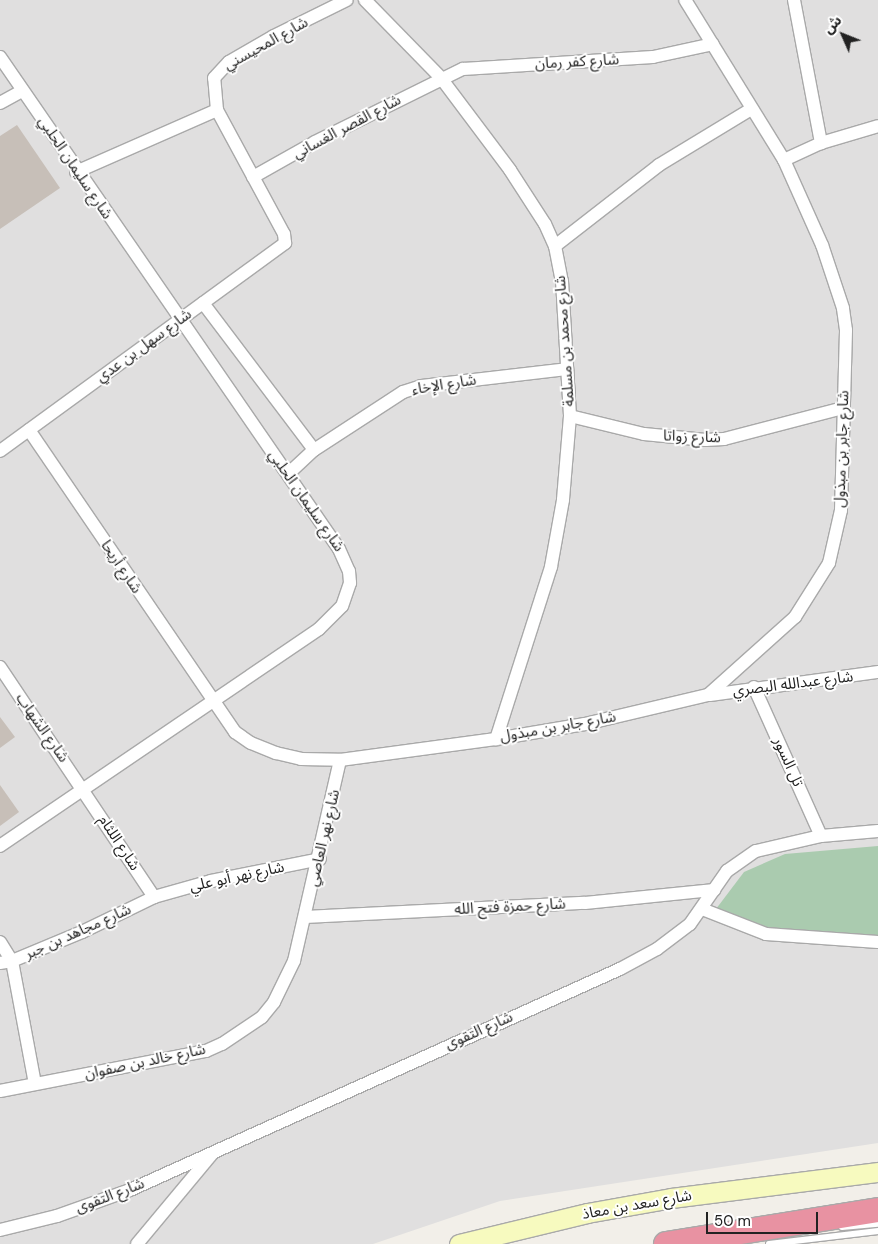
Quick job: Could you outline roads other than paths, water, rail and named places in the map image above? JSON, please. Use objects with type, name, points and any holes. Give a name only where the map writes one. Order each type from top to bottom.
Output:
[{"type":"highway","points":[[666,1244],[878,1210]]},
{"type":"street","name":"شارع المحيسني","points":[[286,239],[217,110],[213,89],[218,70],[274,36],[347,0]]},
{"type":"street","name":"شارع محمد بن مسلمة","points":[[365,0],[441,78],[510,170],[545,224],[555,246],[562,281],[570,416],[563,500],[551,567],[496,739]]},
{"type":"street","name":"شارع جابر بن مبذول","points":[[213,703],[235,732],[251,743],[302,759],[340,760],[496,739],[594,722],[708,695],[795,617],[829,563],[841,510],[845,447],[843,408],[846,356],[843,308],[822,245],[784,160],[685,0]]},
{"type":"street","points":[[794,0],[821,143]]},
{"type":"street","name":"شارع كفر رمان","points":[[441,78],[476,66],[624,60],[675,53],[713,44]]},
{"type":"street","name":"شارع سليمان الحلبي","points":[[0,57],[76,172],[288,474],[346,560],[350,583],[348,595],[333,618],[319,629],[213,703],[0,846]]},
{"type":"street","name":"شارع القصر الغساني","points":[[254,177],[441,78]]},
{"type":"street","points":[[0,103],[22,91]]},
{"type":"street","points":[[555,246],[659,166],[751,109]]},
{"type":"street","points":[[76,172],[217,110]]},
{"type":"street","points":[[784,160],[821,143],[878,126]]},
{"type":"street","name":"شارع سهل بن عدي","points":[[0,452],[282,247],[286,239]]},
{"type":"street","points":[[203,303],[314,450]]},
{"type":"street","name":"شارع الإخاء","points":[[288,474],[314,450],[376,408],[421,386],[567,369]]},
{"type":"street","name":"شارع زواتا","points":[[570,416],[644,434],[706,440],[724,439],[843,408]]},
{"type":"street","name":"شارع أريحا","points":[[29,430],[213,703]]},
{"type":"street","name":"شارع الشهاب","points":[[0,667],[85,790]]},
{"type":"street","name":"شارع عبدالله البصري","points":[[708,695],[754,687],[878,672]]},
{"type":"street","name":"تل السور","points":[[754,687],[821,836]]},
{"type":"street","name":"شارع نهر العاصي","points":[[305,917],[320,859],[340,760]]},
{"type":"street","name":"شارع اللثام","points":[[85,790],[154,897]]},
{"type":"street","name":"شارع التقوى","points":[[0,1230],[57,1216],[130,1190],[620,969],[675,937],[702,910],[727,871],[756,851],[821,836],[878,831]]},
{"type":"street","name":"شارع نهر أبو علي","points":[[154,897],[211,881],[320,859]]},
{"type":"street","name":"شارع حمزة فتح الله","points":[[305,917],[575,903],[714,890]]},
{"type":"street","name":"شارع مجاهد بن جبر","points":[[6,962],[82,932],[154,897]]},
{"type":"street","points":[[702,910],[766,934],[878,942]]},
{"type":"street","name":"شارع خالد بن صفوان","points":[[0,1091],[173,1060],[206,1051],[237,1035],[262,1017],[274,1002],[294,961],[305,917]]},
{"type":"street","points":[[0,942],[35,1084]]},
{"type":"street","points":[[137,1244],[215,1151]]},
{"type":"street","name":"شارع سعد بن معاذ","points":[[459,1244],[587,1213],[671,1198],[878,1172]]},
{"type":"lane","points":[[761,1238],[878,1224]]},
{"type":"lane","points":[[769,1244],[878,1231]]}]
